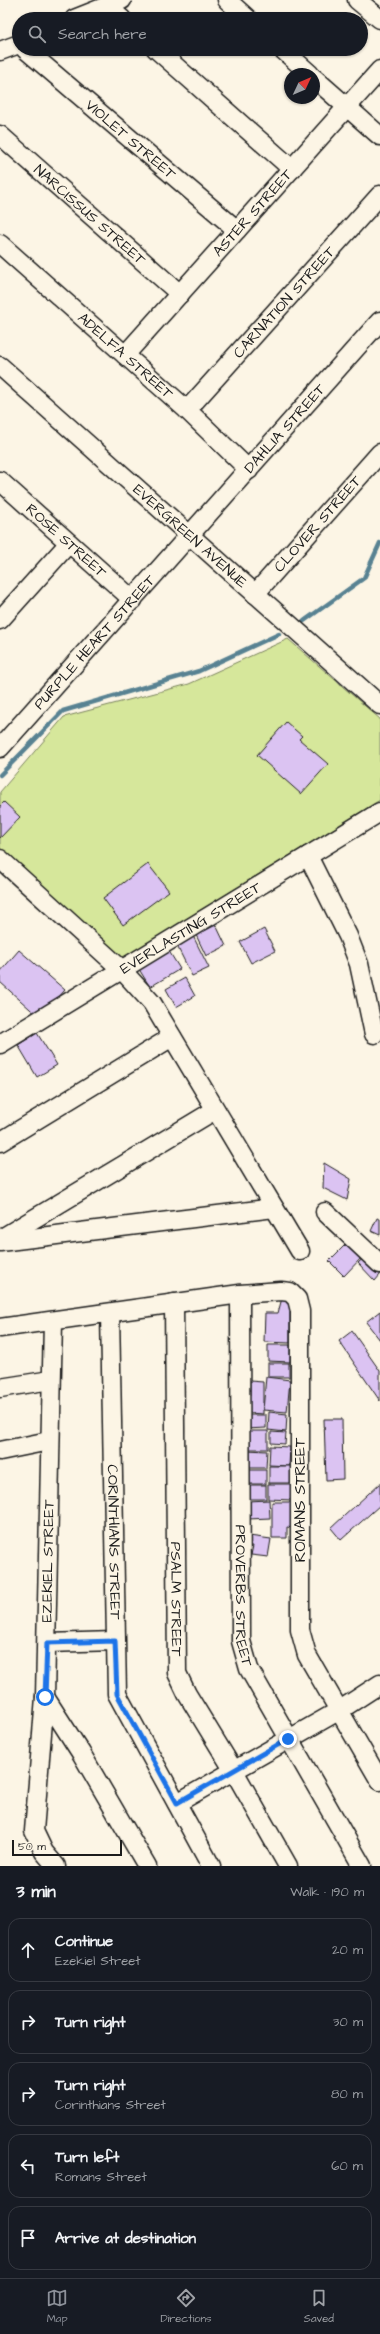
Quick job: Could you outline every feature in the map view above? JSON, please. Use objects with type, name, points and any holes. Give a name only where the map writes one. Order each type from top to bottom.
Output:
[{"type":"street","points":[[227,0],[240,12]]},
{"type":"street","points":[[357,0],[380,19]]},
{"type":"street","points":[[92,12],[115,3]]},
{"type":"street","points":[[0,51],[12,47]]},
{"type":"street","name":"VIOLET STREET","points":[[33,56],[237,230]]},
{"type":"street","points":[[164,56],[292,169]]},
{"type":"street","points":[[290,56],[303,68]]},
{"type":"street","name":"ASTER STREET","points":[[125,355],[380,70]]},
{"type":"street","points":[[320,83],[380,136]]},
{"type":"street","name":"NARCISSUS STREET","points":[[0,135],[180,294]]},
{"type":"street","name":"CARNATION STREET","points":[[188,410],[380,195]]},
{"type":"street","name":"ADELFA STREET","points":[[0,244],[188,410],[249,470]]},
{"type":"street","name":"DAHLIA STREET","points":[[190,536],[380,322]]},
{"type":"street","name":"EVERGREEN AVENUE","points":[[0,366],[380,705]]},
{"type":"street","name":"CLOVER STREET","points":[[255,594],[380,453]]},
{"type":"street","name":"ROSE STREET","points":[[3,489],[69,543],[133,600]]},
{"type":"street","name":"PURPLE HEART STREET","points":[[0,748],[190,536]]},
{"type":"street","points":[[0,620],[69,543]]},
{"type":"street","name":"EVERLASTING STREET","points":[[0,1044],[380,812]]},
{"type":"street","points":[[308,856],[348,936],[360,964],[374,1034]]},
{"type":"street","points":[[0,860],[121,969],[152,1003],[300,1251]]},
{"type":"street","points":[[0,1142],[172,1037]]},
{"type":"street","points":[[0,1241],[215,1110]]},
{"type":"street","points":[[0,1241],[274,1208]]},
{"type":"street","points":[[325,1212],[380,1264]]},
{"type":"street","name":"ROMANS STREET","points":[[240,1294],[281,1290],[290,1292],[297,1299],[300,1311],[300,1630],[307,1655],[380,1781]]},
{"type":"street","points":[[0,1328],[240,1294]]},
{"type":"street","name":"PROVERBS STREET","points":[[240,1294],[241,1641],[249,1669],[362,1866]]},
{"type":"street","name":"PSALM STREET","points":[[174,1303],[177,1673],[187,1694],[234,1771],[288,1866]]},
{"type":"street","name":"CORINTHIANS STREET","points":[[110,1313],[117,1694],[211,1866]]},
{"type":"street","name":"EZEKIEL STREET","points":[[53,1321],[49,1441],[45,1697],[34,1831],[44,1852],[56,1866]]},
{"type":"street","points":[[0,1388],[51,1380]]},
{"type":"street","points":[[0,1451],[49,1441]]},
{"type":"street","points":[[47,1643],[115,1641]]},
{"type":"street","points":[[177,1803],[340,1710],[380,1684]]},
{"type":"street","points":[[45,1697],[81,1753],[147,1866]]},
{"type":"green space","points":[[288,639],[380,719],[380,800],[121,959],[0,849],[0,792],[64,717],[189,684]]},
{"type":"building","points":[[286,722],[302,736],[299,739],[328,764],[301,794],[257,755]]},
{"type":"building","points":[[4,802],[20,817],[0,838],[0,806]]},
{"type":"building","points":[[148,864],[169,891],[123,925],[103,898]]},
{"type":"building","points":[[216,925],[226,946],[206,956],[196,935]]},
{"type":"building","points":[[264,929],[275,951],[251,963],[240,942]]},
{"type":"building","points":[[193,936],[209,968],[192,976],[176,944]]},
{"type":"building","points":[[167,948],[180,969],[150,987],[137,966]]},
{"type":"building","points":[[19,950],[65,990],[40,1018],[0,982],[0,972]]},
{"type":"building","points":[[185,978],[195,996],[176,1007],[166,989]]},
{"type":"building","points":[[37,1033],[57,1065],[37,1077],[18,1045]]},
{"type":"building","points":[[324,1163],[351,1179],[347,1200],[323,1188]]},
{"type":"building","points":[[377,1218],[380,1219],[380,1235],[371,1231]]},
{"type":"building","points":[[348,1242],[363,1256],[344,1276],[329,1261]]},
{"type":"building","points":[[367,1255],[380,1269],[380,1275],[375,1281],[358,1263]]},
{"type":"building","points":[[282,1298],[290,1301],[290,1343],[264,1342],[265,1313],[278,1313]]},
{"type":"building","points":[[380,1311],[380,1340],[366,1322]]},
{"type":"building","points":[[352,1331],[380,1371],[380,1401],[339,1341]]},
{"type":"building","points":[[268,1345],[290,1345],[290,1362],[268,1361]]},
{"type":"building","points":[[268,1363],[289,1363],[289,1377],[268,1377]]},
{"type":"building","points":[[266,1377],[290,1380],[287,1412],[263,1410]]},
{"type":"building","points":[[250,1381],[263,1382],[263,1414],[249,1413],[245,1395],[250,1395]]},
{"type":"building","points":[[269,1412],[287,1414],[286,1432],[268,1430]]},
{"type":"building","points":[[245,1415],[266,1415],[266,1428],[246,1429]]},
{"type":"building","points":[[324,1419],[342,1419],[343,1479],[326,1480]]},
{"type":"building","points":[[246,1431],[268,1431],[268,1449],[246,1449]]},
{"type":"building","points":[[271,1432],[286,1433],[285,1444],[271,1443]]},
{"type":"building","points":[[270,1446],[290,1447],[289,1466],[269,1465]]},
{"type":"building","points":[[247,1450],[267,1451],[266,1468],[246,1468]]},
{"type":"building","points":[[269,1466],[293,1466],[293,1483],[269,1483]]},
{"type":"building","points":[[247,1470],[266,1470],[266,1484],[247,1484]]},
{"type":"building","points":[[380,1483],[380,1505],[341,1540],[331,1528]]},
{"type":"building","points":[[268,1484],[292,1484],[292,1500],[268,1499]]},
{"type":"building","points":[[248,1485],[266,1485],[266,1499],[248,1499]]},
{"type":"building","points":[[269,1500],[270,1518],[248,1519],[248,1501]]},
{"type":"building","points":[[272,1502],[292,1502],[292,1528],[287,1527],[287,1538],[272,1538]]},
{"type":"building","points":[[249,1536],[271,1539],[268,1557],[251,1555],[253,1546],[248,1546]]},
{"type":"waterway","points":[[304,621],[364,578],[380,543]]},
{"type":"waterway","points":[[0,775],[63,711],[199,671],[279,634]]},
{"type":"route","points":[[45,1697],[47,1643],[115,1641],[117,1694],[124,1711],[177,1803],[288,1739]]}]
